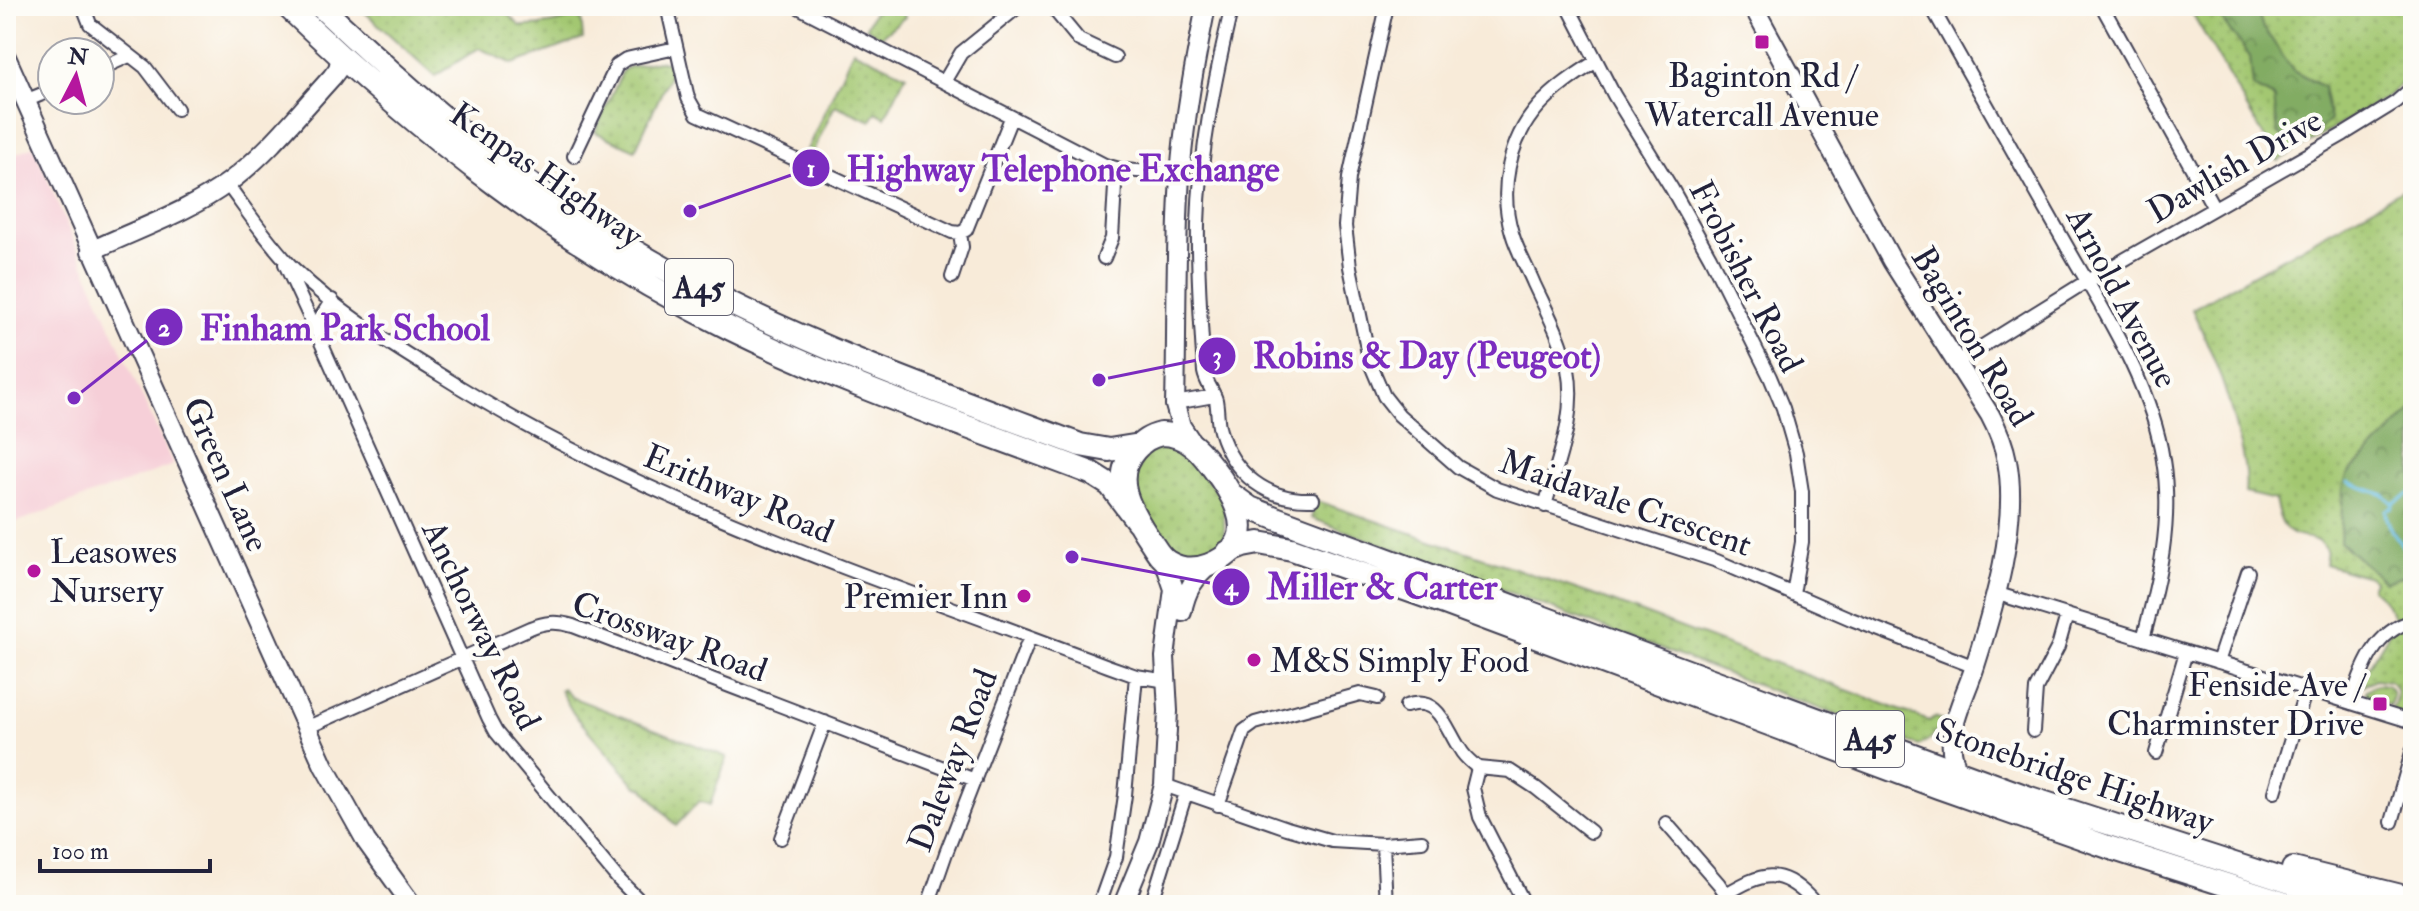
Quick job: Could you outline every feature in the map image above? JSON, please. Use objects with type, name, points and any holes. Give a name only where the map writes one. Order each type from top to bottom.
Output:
[{"type":"highway","name":"Kenpas Highway","points":[[287,6],[336,67],[393,105],[491,183],[614,264],[689,308],[801,362],[1091,473],[1110,485],[1137,521]]},
{"type":"highway","points":[[306,6],[336,39],[336,67]]},
{"type":"highway","name":"Kenpas Highway","points":[[320,6],[402,83],[467,137],[546,195],[691,283],[811,342],[1072,442],[1109,450],[1145,440]]},
{"type":"highway","points":[[1170,434],[1194,445],[1232,495],[1240,513],[1239,538],[1219,558],[1189,569],[1164,560],[1137,521],[1123,485],[1128,460],[1145,440],[1170,434]]},
{"type":"highway","name":"Stonebridge Highway","points":[[1232,495],[1250,508],[1278,519],[1917,757],[2361,905]]},
{"type":"highway","name":"Stonebridge Highway","points":[[1219,558],[1257,543],[1292,549],[1925,782],[2172,868],[2289,905]]},
{"type":"highway","points":[[2202,854],[2263,862],[2413,899]]},
{"type":"highway","name":"A45","points":[[2172,868],[2249,905]]},
{"type":"street","points":[[83,6],[90,24],[145,67],[177,109]]},
{"type":"street","points":[[667,6],[688,98],[697,114],[952,232],[966,230],[1011,118]]},
{"type":"street","points":[[796,6],[1116,169],[1180,174]]},
{"type":"street","points":[[944,82],[961,53],[1019,6]]},
{"type":"street","points":[[1051,6],[1079,40],[1115,57]]},
{"type":"street","points":[[1194,445],[1181,426],[1175,404],[1176,268],[1180,174],[1206,6]]},
{"type":"street","points":[[1232,6],[1208,117],[1198,221],[1204,372],[1208,388],[1214,396],[1220,430],[1233,461],[1244,475],[1279,494],[1313,499]]},
{"type":"street","name":"Maidavale Crescent","points":[[1387,6],[1351,166],[1346,213],[1350,267],[1370,363],[1391,406],[1458,467],[1510,495],[1680,547],[1975,667]]},
{"type":"street","name":"Frobisher Road","points":[[1568,6],[1595,62],[1710,257],[1783,408],[1796,453],[1802,492],[1802,542],[1793,594]]},
{"type":"street","name":"Baginton Road","points":[[1753,6],[1876,234],[1990,415],[2008,461],[2008,525],[1995,593],[1975,667],[1955,724],[1952,754],[1959,772]]},
{"type":"street","name":"Arnold Avenue","points":[[1931,6],[2087,281],[2144,391],[2156,424],[2164,460],[2166,531],[2157,590],[2143,639]]},
{"type":"street","points":[[2102,6],[2214,208]]},
{"type":"street","points":[[574,156],[617,65],[626,59],[676,48]]},
{"type":"street","points":[[116,62],[129,56]]},
{"type":"street","name":"Green Lane","points":[[6,57],[324,766],[366,841],[412,905]]},
{"type":"street","points":[[1545,506],[1568,425],[1570,389],[1563,349],[1512,234],[1506,200],[1507,180],[1513,149],[1536,108],[1559,87],[1595,62]]},
{"type":"street","points":[[91,251],[227,184],[260,155],[336,67]]},
{"type":"street","name":"Dawlish Drive","points":[[1957,362],[2087,281],[2344,134],[2396,102],[2413,87]]},
{"type":"street","points":[[25,101],[36,97]]},
{"type":"street","points":[[1104,258],[1112,238],[1116,169]]},
{"type":"street","name":"Anchorway Road","points":[[227,184],[282,257],[320,291]]},
{"type":"street","points":[[952,277],[962,247],[960,233]]},
{"type":"street","name":"Anchorway Road","points":[[282,257],[496,732],[618,879],[644,905]]},
{"type":"street","name":"Erithway Road","points":[[320,291],[416,360],[488,405],[636,482],[720,519],[1030,637],[1136,676],[1167,681]]},
{"type":"street","points":[[319,338],[317,323],[332,300]]},
{"type":"street","points":[[1175,404],[1214,396]]},
{"type":"street","points":[[1145,440],[1166,421],[1175,404]]},
{"type":"street","points":[[1167,681],[1176,657],[1185,594],[1199,573],[1219,558]]},
{"type":"street","points":[[1123,905],[1149,842],[1164,785],[1168,711],[1165,657],[1174,589],[1164,560]]},
{"type":"street","points":[[2218,662],[2248,572]]},
{"type":"street","points":[[1995,593],[2413,722]]},
{"type":"street","points":[[2033,731],[2036,689],[2058,647],[2067,615]]},
{"type":"street","points":[[2351,703],[2365,664],[2376,647],[2394,628],[2413,621]]},
{"type":"street","name":"Crossway Road","points":[[306,728],[539,625],[563,623],[975,780]]},
{"type":"street","name":"Daleway Road","points":[[928,905],[1030,637]]},
{"type":"street","points":[[2156,753],[2186,652]]},
{"type":"street","points":[[1099,905],[1111,875],[1120,835],[1136,676]]},
{"type":"street","points":[[2275,792],[2306,689]]},
{"type":"street","points":[[1218,805],[1244,731],[1255,723],[1360,694],[1377,698]]},
{"type":"street","points":[[1406,706],[1422,704],[1437,712],[1447,723],[1460,751],[1478,768],[1510,771],[1591,832]]},
{"type":"street","points":[[781,838],[825,722]]},
{"type":"street","name":"Baginton Road","points":[[1917,757],[1937,747],[1955,724]]},
{"type":"street","points":[[2392,822],[2413,749]]},
{"type":"street","points":[[1478,768],[1473,788],[1480,817],[1525,905]]},
{"type":"street","points":[[1164,785],[1332,841],[1383,844],[1422,841]]},
{"type":"street","points":[[1151,905],[1186,793]]},
{"type":"street","points":[[1666,823],[1729,900],[1752,879],[1771,876],[1790,881],[1811,899]]},
{"type":"street","points":[[1383,844],[1386,905]]},
{"type":"shaded area","points":[[33,146],[173,465],[6,526],[6,158]]},
{"type":"green space","points":[[358,6],[499,6],[520,26],[551,24],[581,15],[583,39],[513,64],[479,48],[435,76]]},
{"type":"green space","points":[[877,6],[900,6],[905,17],[880,37],[866,27]]},
{"type":"green space","points":[[2188,6],[2413,6],[2413,73],[2388,96],[2278,161]]},
{"type":"green space","points":[[2206,6],[2260,6],[2257,10],[2262,25],[2293,71],[2323,87],[2330,120],[2317,132],[2293,143],[2278,134],[2274,98],[2253,87],[2250,57],[2220,18]]},
{"type":"green space","points":[[853,50],[906,75],[885,117],[876,112],[871,121],[835,105],[810,158],[805,154]]},
{"type":"green space","points":[[658,61],[667,62],[673,68],[635,150],[595,132],[623,70]]},
{"type":"green space","points":[[2413,184],[2413,722],[2390,710],[2397,695],[2389,681],[2376,679],[2355,689],[2395,618],[2383,599],[2371,588],[2374,581],[2325,564],[2327,550],[2319,542],[2297,536],[2285,528],[2275,500],[2245,493],[2244,466],[2229,404],[2213,356],[2192,309]]},
{"type":"green space","points":[[2413,410],[2413,571],[2385,582],[2340,542],[2343,488],[2347,475]]},
{"type":"green space","points":[[1164,445],[1190,458],[1224,501],[1224,544],[1202,557],[1184,557],[1168,546],[1143,513],[1135,496],[1134,477],[1140,459],[1154,448]]},
{"type":"green space","points":[[1317,501],[1602,598],[1929,721],[1934,717],[1943,721],[1931,739],[1919,746],[1311,518]]},
{"type":"green space","points":[[2377,684],[2387,685],[2391,690],[2389,705],[2366,696],[2366,690]]},
{"type":"green space","points":[[563,688],[571,697],[727,757],[710,805],[699,801],[676,826],[643,788],[636,786],[573,713],[560,690]]},
{"type":"waterway","points":[[2348,482],[2384,495],[2393,503],[2392,508],[2386,510],[2387,518],[2413,566]]},
{"type":"waterway","points":[[2393,503],[2413,492]]},
{"type":"place","name":"Baginton Rd / Watercall Avenue","points":[[1762,42]]},
{"type":"place","name":"Highway Telephone Exchange","points":[[690,211]]},
{"type":"place","name":"Robins & Day (Peugeot)","points":[[1099,380]]},
{"type":"place","name":"Finham Park School","points":[[74,398]]},
{"type":"place","name":"Miller & Carter","points":[[1072,557]]},
{"type":"place","name":"Leasowes Nursery","points":[[34,571]]},
{"type":"place","name":"Premier Inn","points":[[1024,596]]},
{"type":"place","name":"M&S Simply Food","points":[[1254,660]]},
{"type":"place","name":"Fenside Ave / Charminster Drive","points":[[2380,704]]}]
